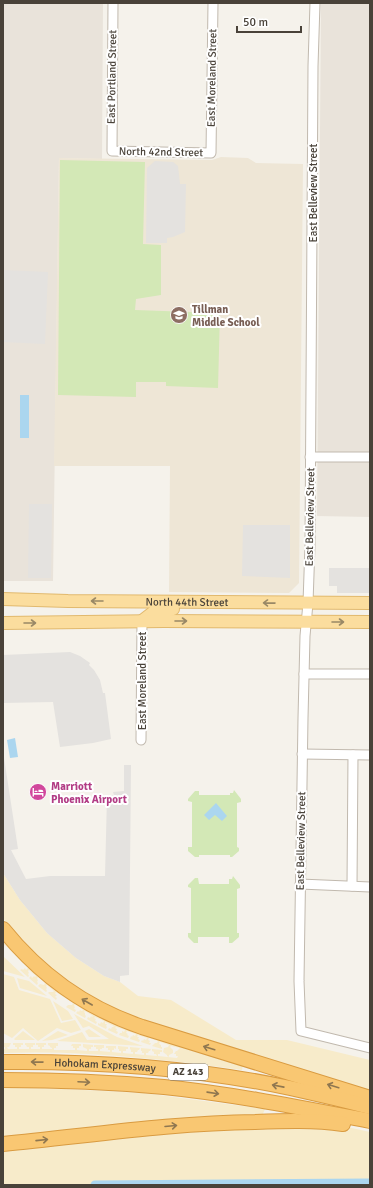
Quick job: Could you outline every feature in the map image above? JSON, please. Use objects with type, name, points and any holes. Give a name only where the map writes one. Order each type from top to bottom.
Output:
[{"type":"highway","points":[[3,929],[28,957],[53,979],[84,1000],[112,1015],[142,1027],[370,1098]]},
{"type":"highway","name":"Hohokam Expressway","points":[[3,1062],[52,1062],[107,1065],[229,1077],[289,1088],[370,1108]]},
{"type":"highway","name":"Hohokam Expressway","points":[[3,1080],[71,1081],[163,1087],[256,1100],[370,1121]]},
{"type":"highway","points":[[3,1144],[159,1127],[222,1122],[288,1121],[340,1124],[370,1128]]},
{"type":"main road","name":"North 44th Street","points":[[3,599],[121,602],[370,603]]},
{"type":"main road","points":[[121,602],[130,608],[142,622],[156,611],[231,602]]},
{"type":"main road","name":"North 44th Street","points":[[3,623],[370,622]]},
{"type":"street","name":"East Portland Street","points":[[112,151],[113,3]]},
{"type":"street","name":"East Moreland Street","points":[[211,152],[213,3]]},
{"type":"street","name":"East Belleview Street","points":[[315,3],[313,66],[308,603],[306,622],[302,754],[299,997],[301,1031],[370,1048]]},
{"type":"street","name":"North 42nd Street","points":[[112,151],[211,152]]},
{"type":"street","points":[[310,457],[370,457]]},
{"type":"street","name":"East Moreland Street","points":[[141,740],[142,622]]},
{"type":"street","points":[[304,674],[370,674]]},
{"type":"street","points":[[302,754],[370,755]]},
{"type":"street","points":[[352,886],[353,755]]},
{"type":"street","points":[[300,884],[370,887]]},
{"type":"shaded area","points":[[3,3],[103,3],[102,159],[59,158],[53,581],[3,581]]},
{"type":"shaded area","points":[[321,3],[370,3],[370,517],[317,516]]},
{"type":"shaded area","name":"Tillman Middle School","points":[[221,157],[248,158],[256,163],[303,164],[299,583],[289,593],[169,592],[170,466],[54,466],[59,158],[212,160]]},
{"type":"shaded area","points":[[155,161],[173,162],[178,166],[180,184],[186,184],[185,232],[167,238],[167,243],[146,243],[147,168]]},
{"type":"shaded area","points":[[3,270],[48,272],[45,344],[3,342]]},
{"type":"shaded area","points":[[29,504],[52,504],[51,578],[28,578]]},
{"type":"shaded area","points":[[243,525],[290,525],[290,578],[242,576]]},
{"type":"shaded area","points":[[329,568],[370,568],[370,593],[337,593],[337,586],[329,586]]},
{"type":"shaded area","points":[[70,652],[80,656],[90,663],[89,665],[100,680],[103,693],[105,693],[111,739],[60,747],[53,702],[3,703],[3,655]]},
{"type":"shaded area","points":[[3,751],[18,849],[11,850],[26,879],[50,876],[105,876],[107,796],[114,795],[113,792],[124,791],[124,765],[131,765],[129,975],[120,976],[120,982],[104,976],[76,958],[47,933],[20,900],[3,873]]},
{"type":"green space","points":[[60,160],[145,162],[143,244],[161,245],[161,295],[136,299],[135,310],[220,313],[218,388],[166,386],[166,382],[136,382],[136,397],[58,395]]},
{"type":"green space","points":[[234,790],[241,799],[241,802],[237,803],[237,847],[239,848],[239,851],[232,857],[230,857],[230,855],[199,855],[199,857],[195,857],[188,851],[188,847],[192,847],[192,802],[188,801],[188,799],[195,791],[199,791],[199,795],[230,795],[230,793],[233,793]]},
{"type":"green space","points":[[233,876],[240,885],[240,888],[237,889],[237,933],[239,933],[239,937],[232,943],[229,943],[229,937],[198,937],[198,943],[194,943],[188,937],[188,933],[191,933],[191,888],[188,887],[188,885],[195,878],[198,878],[199,884],[229,884],[229,879],[232,879]]},
{"type":"sand","points":[[3,873],[20,900],[47,933],[76,958],[104,976],[120,982],[138,996],[171,1000],[236,1040],[287,1040],[370,1060],[370,1095],[130,1017],[83,994],[48,968],[21,940],[3,918]]},
{"type":"sand","points":[[3,937],[66,995],[205,1051],[223,1061],[238,1062],[243,1064],[242,1070],[123,1056],[33,1052],[3,1053],[3,1049],[5,1049],[5,1047],[3,1047],[3,1043],[11,1043],[9,1047],[7,1047],[8,1049],[17,1049],[13,1043],[23,1043],[19,1049],[29,1049],[25,1043],[35,1043],[31,1049],[40,1049],[36,1043],[46,1043],[42,1049],[52,1049],[48,1043],[58,1043],[58,1046],[54,1048],[54,1050],[75,1050],[73,1046],[71,1046],[72,1044],[81,1044],[77,1050],[87,1051],[87,1049],[83,1047],[83,1044],[93,1045],[89,1051],[98,1051],[94,1045],[104,1045],[104,1048],[100,1049],[100,1051],[110,1052],[106,1046],[116,1046],[116,1049],[114,1048],[112,1052],[121,1053],[118,1046],[128,1047],[126,1051],[123,1051],[123,1053],[133,1054],[130,1047],[140,1048],[137,1052],[135,1052],[135,1054],[144,1055],[141,1048],[151,1049],[148,1053],[146,1053],[146,1055],[157,1056],[154,1054],[152,1049],[162,1050],[158,1056],[177,1058],[178,1056],[174,1054],[180,1048],[171,1046],[170,1047],[173,1050],[173,1053],[169,1055],[169,1057],[163,1052],[164,1048],[168,1047],[169,1045],[160,1042],[159,1044],[161,1045],[162,1049],[152,1046],[158,1041],[149,1038],[149,1043],[151,1043],[150,1045],[141,1042],[147,1038],[138,1035],[137,1037],[139,1037],[138,1039],[140,1040],[139,1042],[130,1039],[131,1036],[135,1036],[136,1034],[127,1031],[126,1033],[129,1036],[128,1038],[119,1035],[125,1030],[116,1027],[116,1031],[118,1032],[117,1034],[108,1030],[114,1026],[105,1022],[105,1024],[107,1024],[106,1029],[98,1025],[98,1023],[103,1023],[104,1021],[95,1017],[95,1021],[97,1022],[96,1024],[87,1019],[88,1017],[90,1018],[93,1016],[85,1011],[85,1018],[76,1013],[83,1010],[75,1004],[75,1012],[66,1007],[68,1005],[72,1005],[73,1003],[56,992],[56,1000],[48,993],[54,991],[47,985],[46,992],[38,986],[40,984],[44,985],[45,983],[38,977],[37,985],[29,978],[31,976],[32,978],[36,976],[29,970],[28,977],[20,970],[25,968],[26,970],[28,968],[5,945],[3,946]]},
{"type":"sand","points":[[3,956],[4,957],[25,977],[3,971]]},
{"type":"sand","points":[[3,974],[14,977],[19,990],[50,999],[61,1023],[75,1020],[81,1030],[71,1033],[57,1028],[38,1041],[23,1028],[12,1038],[3,1033]]},
{"type":"sand","points":[[17,978],[29,981],[47,996],[20,988]]},
{"type":"sand","points":[[53,1001],[68,1011],[73,1019],[62,1021]]},
{"type":"sand","points":[[74,1014],[117,1037],[143,1046],[57,1041],[82,1032],[87,1040],[109,1039],[89,1026],[83,1028]]},
{"type":"sand","points":[[89,1029],[101,1037],[89,1037],[85,1031]]},
{"type":"sand","points":[[23,1031],[35,1040],[14,1039]]},
{"type":"sand","points":[[58,1031],[68,1035],[52,1040],[42,1041]]},
{"type":"sand","points":[[3,1088],[44,1088],[143,1093],[265,1109],[262,1116],[3,1140]]},
{"type":"sand","points":[[252,1127],[347,1127],[370,1132],[370,1185],[3,1185],[3,1151],[169,1131]]},
{"type":"water","points":[[20,395],[29,395],[29,438],[20,438]]},
{"type":"water","points":[[15,738],[18,757],[10,758],[7,740]]},
{"type":"water","points":[[216,803],[227,816],[222,821],[215,815],[209,820],[204,815]]},
{"type":"waterway","points":[[95,1185],[370,1183]]},
{"type":"place","name":"Tillman Middle School","points":[[179,315]]},
{"type":"place","name":"Marriott Phoenix Airport","points":[[38,792]]}]
